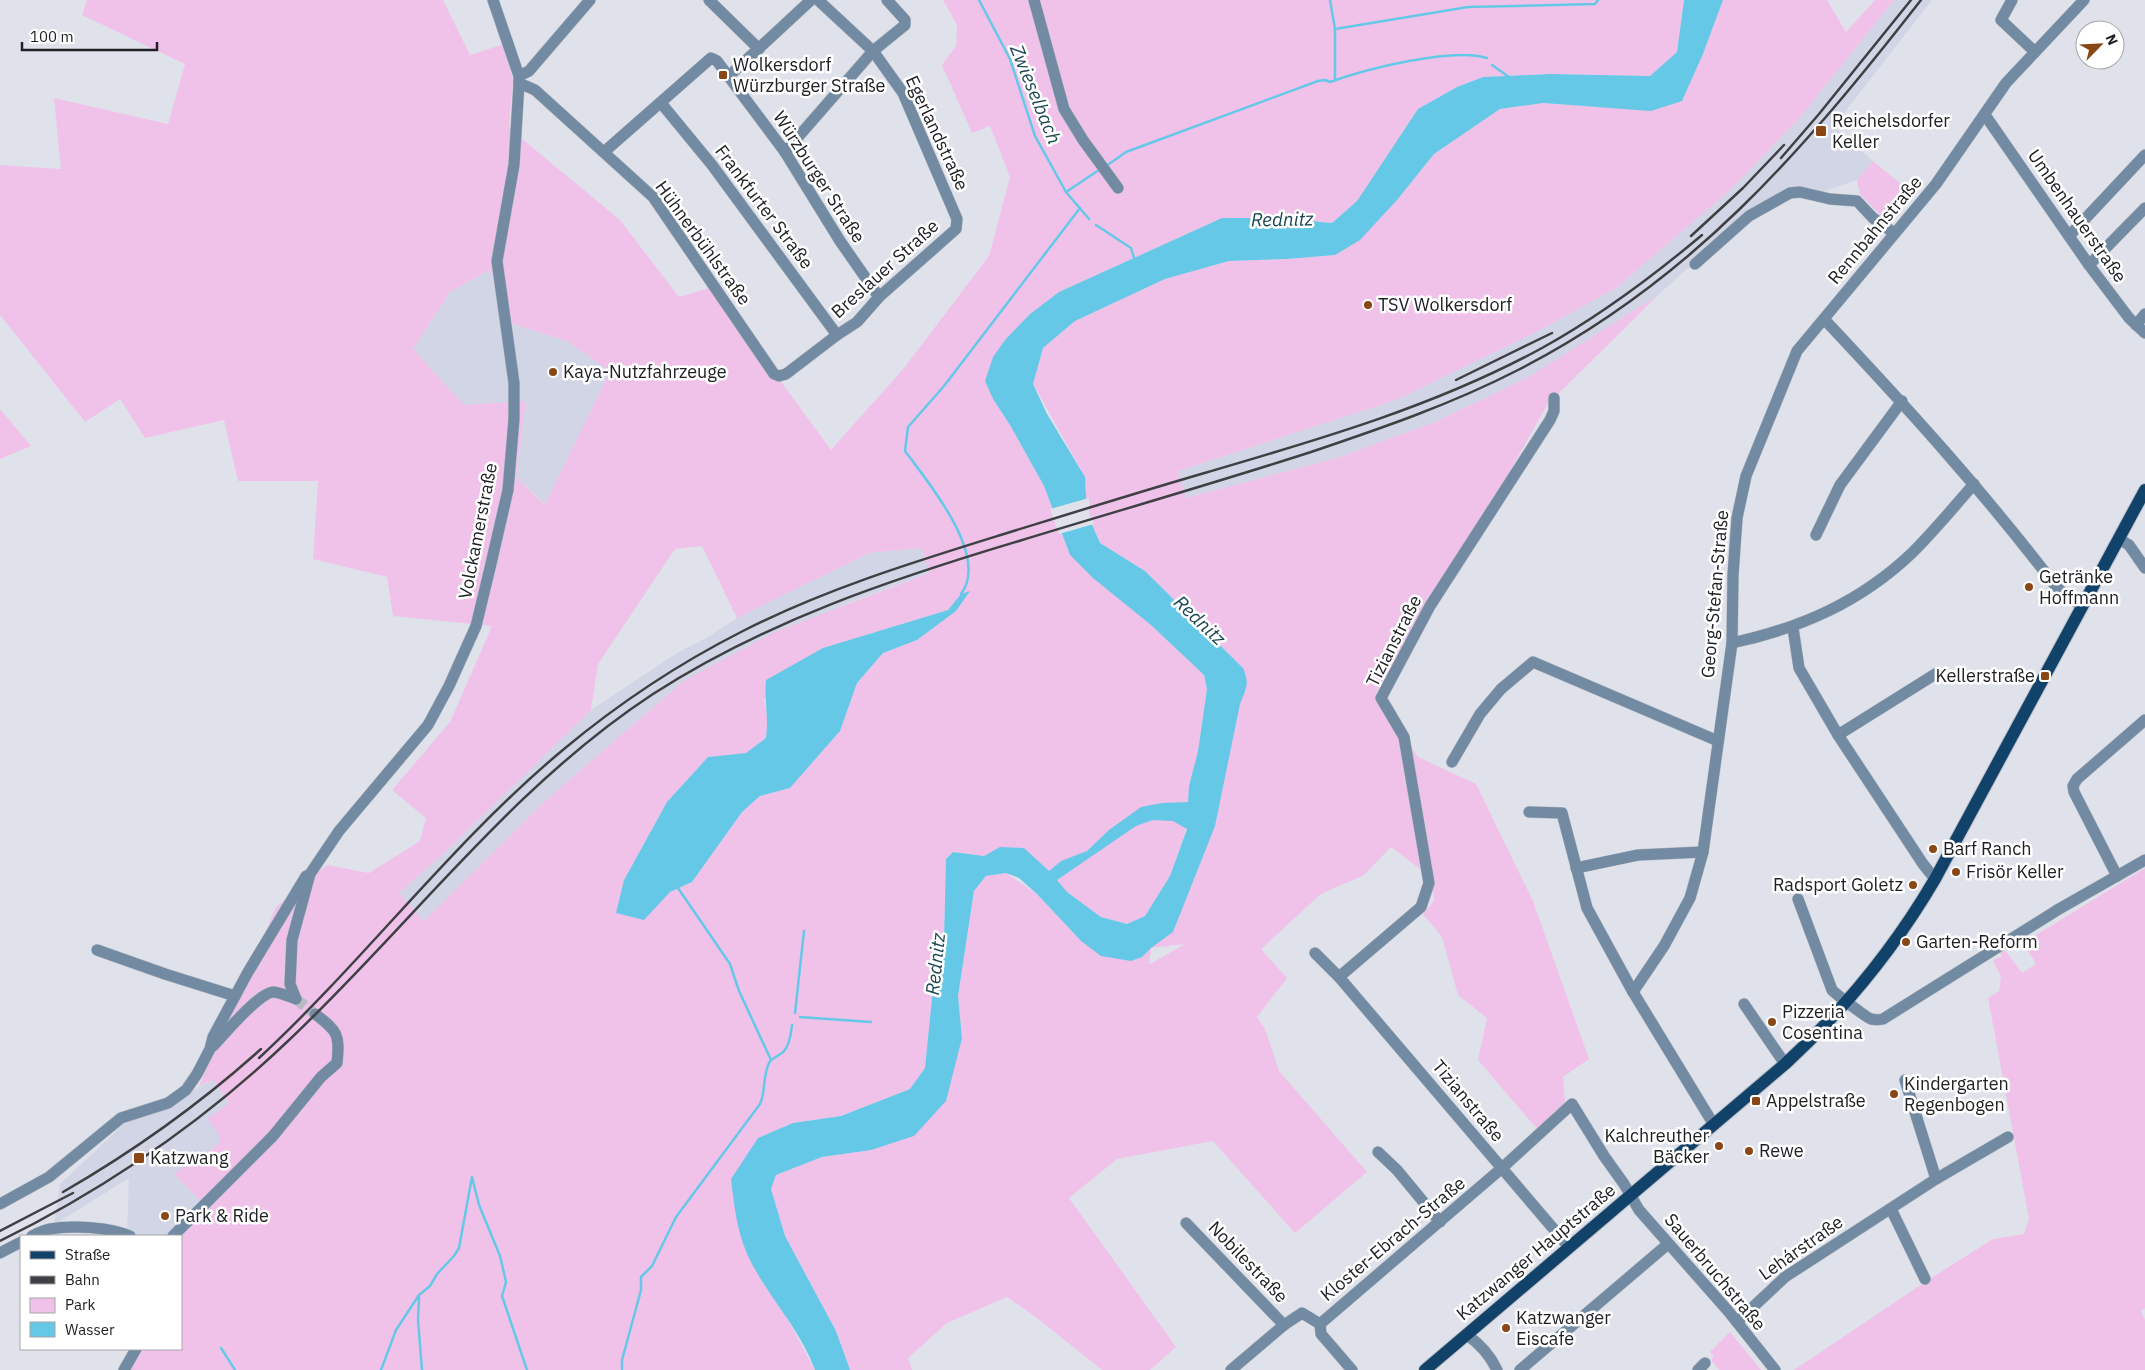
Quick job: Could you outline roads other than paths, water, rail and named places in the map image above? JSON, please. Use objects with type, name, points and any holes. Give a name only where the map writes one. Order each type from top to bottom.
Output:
[{"type":"main road","name":"Katzwanger Hauptstraße","points":[[1425,1370],[1784,1064],[1847,1002],[1891,948],[1935,878],[2145,490]]},
{"type":"street","name":"Volckamerstraße","points":[[310,874],[339,831],[428,725],[449,686],[476,626],[508,490],[514,383],[497,261],[514,165],[519,79],[494,0]]},
{"type":"street","points":[[519,79],[529,71],[590,0]]},
{"type":"street","points":[[709,0],[759,49]]},
{"type":"street","points":[[729,76],[811,0]]},
{"type":"street","name":"Egerlandstraße","points":[[818,0],[873,51],[903,93],[957,219]]},
{"type":"street","points":[[785,152],[873,51],[905,25],[905,20],[887,0]]},
{"type":"street","points":[[1034,0],[1064,109],[1083,140],[1118,188]]},
{"type":"street","points":[[2012,0],[2001,20],[2035,52]]},
{"type":"street","name":"Rennbahnstraße","points":[[1824,319],[1936,184],[2006,84],[2084,0]]},
{"type":"street","name":"Würzburger Straße","points":[[660,103],[711,58],[717,61],[785,152],[840,241],[879,297]]},
{"type":"street","name":"Hühnerbühlstraße","points":[[519,79],[535,90],[653,197],[774,374],[779,376]]},
{"type":"street","points":[[604,152],[660,103]]},
{"type":"street","name":"Frankfurter Straße","points":[[660,103],[712,165],[836,335]]},
{"type":"street","name":"Umbenhauerstraße","points":[[1985,115],[2090,265],[2129,318],[2145,333]]},
{"type":"street","points":[[2069,236],[2145,155]]},
{"type":"street","points":[[1695,264],[1749,216],[1790,193],[1800,192],[1830,199],[1857,201],[1873,218],[1894,233]]},
{"type":"street","points":[[2090,265],[2145,208]]},
{"type":"street","name":"Breslauer Straße","points":[[779,376],[786,374],[836,335],[857,322],[879,297],[956,229],[957,219]]},
{"type":"street","points":[[2136,325],[2145,314]]},
{"type":"street","points":[[1824,319],[1902,401],[1974,484],[2054,584],[2064,594],[2082,606]]},
{"type":"street","name":"Georg-Stefan-Straße","points":[[1633,992],[1664,946],[1690,898],[1703,852],[1732,644],[1733,575],[1737,518],[1746,476],[1797,352],[1824,319]]},
{"type":"street","name":"Tizianstraße","points":[[1339,977],[1421,906],[1428,883],[1404,737],[1381,698],[1430,606],[1550,420],[1554,411],[1554,398]]},
{"type":"street","points":[[1816,535],[1840,485],[1902,401]]},
{"type":"street","points":[[1732,644],[1793,628],[1856,596],[1885,576],[1913,552],[1974,484]]},
{"type":"street","points":[[2119,539],[2129,545],[2145,568]]},
{"type":"street","points":[[1793,628],[1799,668],[1838,735],[1923,864],[1935,878]]},
{"type":"street","points":[[1452,762],[1480,714],[1501,689],[1533,662],[1718,741]]},
{"type":"street","points":[[1838,735],[1937,673]]},
{"type":"street","points":[[2117,876],[2099,844],[2074,792],[2073,786],[2077,779],[2145,720]]},
{"type":"street","points":[[1529,812],[1562,813],[1587,908],[1633,992],[1714,1125]]},
{"type":"street","points":[[1576,868],[1638,855],[1703,852]]},
{"type":"street","points":[[1798,899],[1832,990],[1858,1008],[1866,1017],[1878,1020],[1883,1019],[2059,909],[2145,860]]},
{"type":"street","points":[[0,1204],[49,1177],[121,1118],[176,1099],[186,1090],[197,1074],[210,1049],[213,1037],[235,996],[300,883],[310,874]]},
{"type":"street","points":[[210,1049],[247,1010],[265,995],[277,993],[296,999],[290,984],[292,940],[310,874]]},
{"type":"street","points":[[97,950],[235,996]]},
{"type":"street","name":"Tizianstraße","points":[[1315,953],[1339,977],[1570,1247]]},
{"type":"street","points":[[1744,1004],[1784,1064]]},
{"type":"street","points":[[174,1235],[273,1136],[321,1077],[337,1063],[339,1042],[330,1025],[315,1014]]},
{"type":"street","points":[[1905,1080],[1936,1179]]},
{"type":"street","name":"Kloster-Ebrach-Straße","points":[[1231,1370],[1284,1325],[1302,1313],[1320,1324],[1502,1168],[1572,1104]]},
{"type":"street","name":"Sauerbruchstraße","points":[[1572,1104],[1643,1215],[1737,1322],[1774,1370]]},
{"type":"street","name":"Lehárstraße","points":[[1737,1322],[1778,1283],[1936,1179],[2008,1137]]},
{"type":"street","points":[[1378,1152],[1397,1170],[1440,1222]]},
{"type":"street","points":[[1891,1209],[1925,1279]]},
{"type":"street","name":"Nobilestraße","points":[[1186,1223],[1284,1325]]},
{"type":"street","points":[[34,1235],[48,1229],[62,1227],[116,1231],[127,1235]]},
{"type":"street","points":[[0,1253],[20,1243]]},
{"type":"street","points":[[1520,1370],[1668,1244]]},
{"type":"street","points":[[1320,1324],[1321,1334],[1352,1370]]},
{"type":"street","points":[[1466,1335],[1492,1359],[1497,1370]]},
{"type":"street","points":[[124,1370],[135,1350]]},
{"type":"water","name":"Rednitz","points":[[1684,0],[1723,0],[1703,54],[1682,101],[1651,111],[1543,103],[1500,109],[1434,154],[1397,200],[1360,240],[1335,255],[1229,261],[1165,279],[1075,321],[1043,348],[1033,384],[1047,414],[1085,477],[1087,513],[1100,543],[1145,571],[1243,668],[1246,686],[1240,704],[1215,826],[1173,932],[1142,957],[1131,961],[1101,956],[1081,941],[1037,894],[1019,878],[1006,873],[986,876],[974,891],[958,996],[962,1038],[946,1101],[914,1136],[871,1150],[822,1157],[776,1175],[771,1189],[785,1236],[836,1331],[850,1370],[815,1370],[803,1344],[763,1283],[745,1249],[738,1226],[731,1179],[758,1138],[793,1123],[841,1116],[910,1089],[925,1068],[932,998],[944,940],[946,859],[953,852],[984,856],[1000,847],[1024,848],[1049,871],[1061,861],[1087,851],[1109,830],[1141,807],[1162,803],[1188,802],[1189,786],[1198,751],[1207,689],[1204,675],[1151,625],[1093,578],[1070,555],[1044,486],[1010,425],[993,399],[985,381],[993,357],[1005,340],[1030,314],[1059,292],[1222,218],[1279,218],[1332,223],[1357,201],[1418,109],[1457,87],[1483,77],[1550,74],[1650,76],[1677,52]],"holes":[[[1153,820],[1173,821],[1187,829],[1170,876],[1145,916],[1127,924],[1101,917],[1067,892],[1057,880],[1136,826]]]},
{"type":"water","points":[[970,591],[956,611],[917,640],[883,653],[857,683],[840,731],[790,788],[760,796],[742,812],[692,882],[670,892],[644,920],[616,913],[624,880],[667,802],[708,757],[746,753],[766,738],[766,680],[823,648],[948,610],[961,594]]},
{"type":"waterway","name":"Zwieselbach","points":[[979,0],[1010,59],[1035,136],[1066,192],[1089,219]]},
{"type":"waterway","points":[[1330,0],[1335,29],[1335,80]]},
{"type":"waterway","points":[[1335,29],[1468,7],[1595,4],[1598,0]]},
{"type":"waterway","points":[[1109,164],[1126,152],[1318,81],[1325,80],[1330,82],[1365,71],[1431,57],[1472,55],[1487,58]]},
{"type":"waterway","points":[[1492,65],[1509,77]]},
{"type":"waterway","points":[[1066,192],[1099,170]]},
{"type":"waterway","points":[[961,594],[968,578],[968,560],[962,540],[928,481],[905,451],[908,427],[944,386],[1080,208]]},
{"type":"waterway","points":[[1096,225],[1131,248],[1135,261]]},
{"type":"waterway","points":[[678,888],[730,964],[739,991],[771,1060]]},
{"type":"waterway","points":[[795,1013],[804,931]]},
{"type":"waterway","points":[[800,1017],[871,1022]]},
{"type":"waterway","points":[[622,1369],[622,1360],[641,1290],[641,1277],[652,1266],[676,1217],[760,1104],[765,1074],[769,1063],[788,1046],[792,1025]]},
{"type":"waterway","points":[[381,1370],[396,1330],[419,1295],[430,1286],[437,1274],[459,1248],[472,1177],[479,1205],[500,1256],[506,1282],[502,1296],[527,1370]]},
{"type":"waterway","points":[[419,1297],[418,1320],[422,1370]]},
{"type":"waterway","points":[[221,1348],[235,1370]]},
{"type":"tunnel","points":[[296,999],[315,1014]]},
{"type":"railway","points":[[1781,158],[1911,0]]},
{"type":"railway","points":[[0,1241],[77,1199],[152,1152],[256,1071],[333,997],[507,814],[553,771],[602,731],[653,694],[696,668],[740,645],[831,604],[971,555],[1311,452],[1442,405],[1518,370],[1580,335],[1638,296],[1691,254],[1788,160],[1833,109],[1921,0]]},
{"type":"railway","points":[[1691,236],[1743,188],[1784,145]]},
{"type":"railway","points":[[259,1058],[336,981],[446,862],[523,785],[606,716],[694,657],[741,632],[805,602],[870,577],[1004,534],[1293,447],[1378,419],[1462,387],[1542,348],[1584,323],[1645,281],[1702,235]]},
{"type":"railway","points":[[1456,380],[1552,333]]},
{"type":"railway","points":[[63,1192],[166,1126],[261,1049]]},
{"type":"railway","points":[[0,1231],[73,1193]]},
{"type":"place","name":"Wolkersdorf Würzburger Straße","points":[[723,75]]},
{"type":"place","name":"Reichelsdorfer Keller","points":[[1821,131]]},
{"type":"place","name":"TSV Wolkersdorf","points":[[1368,305]]},
{"type":"place","name":"Kaya-Nutzfahrzeuge","points":[[553,372]]},
{"type":"place","name":"Getränke Hoffmann","points":[[2029,587]]},
{"type":"place","name":"Kellerstraße","points":[[2045,676]]},
{"type":"place","name":"Barf Ranch","points":[[1933,849]]},
{"type":"place","name":"Frisör Keller","points":[[1956,872]]},
{"type":"place","name":"Radsport Goletz","points":[[1913,885]]},
{"type":"place","name":"Garten-Reform","points":[[1906,942]]},
{"type":"place","name":"Pizzeria Cosentina","points":[[1772,1022]]},
{"type":"place","name":"Kindergarten Regenbogen","points":[[1894,1094]]},
{"type":"place","name":"Appelstraße","points":[[1756,1101]]},
{"type":"place","name":"Kalchreuther Bäcker","points":[[1719,1146]]},
{"type":"place","name":"Rewe","points":[[1749,1151]]},
{"type":"place","name":"Katzwang","points":[[139,1158]]},
{"type":"place","name":"Park & Ride","points":[[165,1216]]},
{"type":"place","name":"Katzwanger Eiscafe","points":[[1506,1328]]}]
